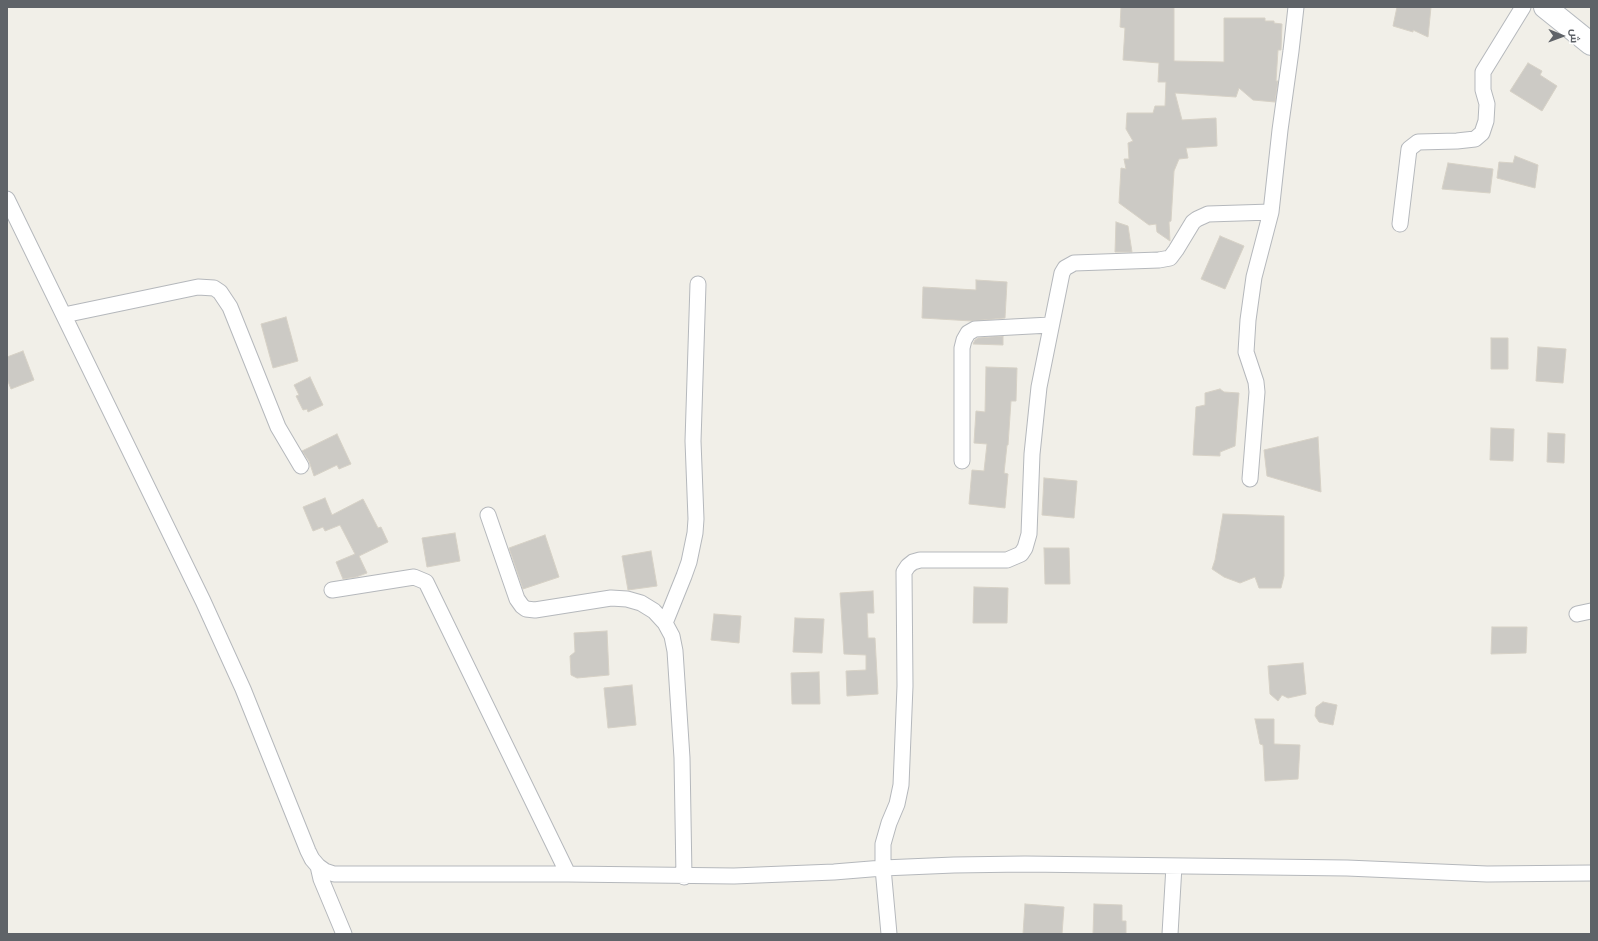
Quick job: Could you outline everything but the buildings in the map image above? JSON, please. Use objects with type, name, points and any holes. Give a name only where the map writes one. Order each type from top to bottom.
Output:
[{"type":"street","points":[[1250,479],[1257,392],[1256,382],[1246,352],[1248,320],[1254,277],[1271,212],[1296,7]]},
{"type":"street","points":[[1400,224],[1409,149],[1418,142],[1475,139],[1482,132],[1486,121],[1487,104],[1484,90],[1483,72],[1523,7]]},
{"type":"street","points":[[1545,7],[1591,44]]},
{"type":"street","points":[[7,199],[206,608],[243,689],[308,851],[318,866],[321,879],[344,934]]},
{"type":"street","points":[[888,934],[883,868],[884,839],[897,804],[901,785],[905,686],[904,572],[908,566],[920,560],[1008,560],[1020,554],[1025,548],[1029,534],[1034,421],[1050,325],[1062,273],[1069,265],[1080,262],[1165,260],[1174,254],[1197,218],[1213,213],[1271,212]]},
{"type":"street","points":[[665,623],[686,569],[695,534],[693,433],[698,284]]},
{"type":"street","points":[[64,315],[198,287],[214,288],[220,292],[230,307],[278,427],[301,466]]},
{"type":"street","points":[[962,461],[962,348],[968,333],[975,329],[1050,325]]},
{"type":"street","points":[[488,515],[517,599],[526,609],[535,610],[611,598],[626,599],[641,603],[654,611],[665,623],[672,636],[675,651],[682,758],[684,877]]},
{"type":"street","points":[[332,590],[414,577],[426,582],[568,874]]},
{"type":"street","points":[[318,866],[325,871],[334,874],[568,874],[684,877],[784,875],[883,868],[1025,864],[1347,868],[1487,874],[1591,873]]},
{"type":"street","points":[[1170,934],[1174,866]]}]
